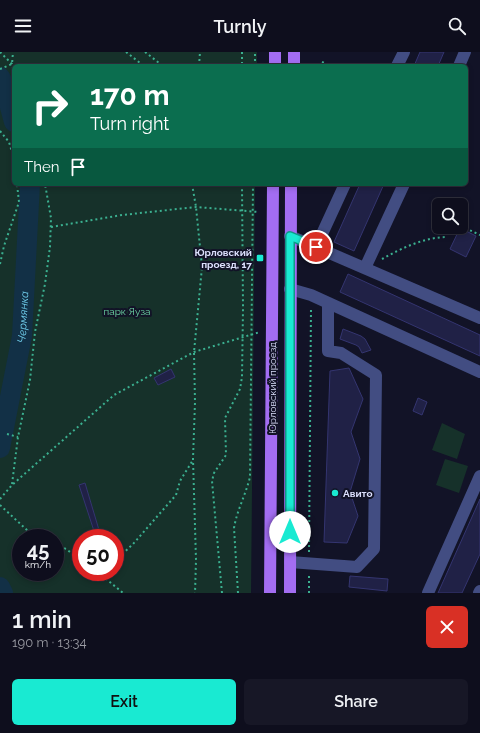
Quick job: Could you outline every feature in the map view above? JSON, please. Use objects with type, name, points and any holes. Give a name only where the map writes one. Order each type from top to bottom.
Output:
[{"type":"main road","points":[[275,52],[275,64]]},
{"type":"main road","points":[[294,52],[294,64]]},
{"type":"main road","name":"Юрловский проезд","points":[[270,593],[273,186]]},
{"type":"main road","name":"Юрловский проезд","points":[[290,593],[291,186]]},
{"type":"lane","points":[[398,64],[404,52]]},
{"type":"lane","points":[[460,64],[465,52]]},
{"type":"lane","points":[[316,247],[344,186]]},
{"type":"lane","points":[[366,268],[403,186]]},
{"type":"lane","points":[[290,236],[480,318]]},
{"type":"lane","points":[[290,289],[311,295],[480,372]]},
{"type":"lane","points":[[290,562],[357,567],[374,549],[376,375],[341,353],[328,351],[328,303]]},
{"type":"lane","points":[[428,593],[480,476]]},
{"type":"path","points":[[0,52],[12,64]]},
{"type":"path","points":[[12,64],[13,52]]},
{"type":"path","points":[[126,52],[141,64]]},
{"type":"path","points":[[145,52],[160,64]]},
{"type":"path","points":[[199,64],[200,52]]},
{"type":"path","points":[[242,52],[242,64]]},
{"type":"path","points":[[255,52],[255,64]]},
{"type":"path","points":[[322,62],[327,64]]},
{"type":"path","points":[[0,69],[12,64]]},
{"type":"path","points":[[0,131],[9,142],[12,152]]},
{"type":"path","points":[[0,264],[18,202],[17,186]]},
{"type":"path","points":[[12,485],[18,437],[30,380],[35,332],[45,284],[51,227],[51,218],[45,186]]},
{"type":"path","points":[[192,186],[202,267],[194,352],[195,402],[193,459],[196,560],[195,593]]},
{"type":"path","points":[[222,593],[212,481],[214,473],[226,454],[225,418],[240,389],[242,377],[242,186]]},
{"type":"path","points":[[238,593],[234,528],[250,477],[253,186]]},
{"type":"path","points":[[51,227],[122,215],[196,207],[259,212]]},
{"type":"path","points":[[468,229],[480,234]]},
{"type":"path","points":[[366,268],[397,250],[432,238],[445,237],[446,234]]},
{"type":"path","points":[[308,593],[311,295]]},
{"type":"path","points":[[0,499],[12,485],[114,394],[194,352],[260,332]]},
{"type":"path","points":[[7,434],[18,437]]},
{"type":"path","points":[[124,552],[176,495],[180,482],[193,459]]},
{"type":"path","points":[[0,505],[26,529]]},
{"type":"path","points":[[109,581],[123,593]]},
{"type":"green space","name":"парк Яуза","points":[[0,52],[257,52],[257,64],[12,64],[12,186],[255,186],[251,593],[0,593]]},
{"type":"green space","points":[[442,423],[465,434],[457,459],[432,450]]},
{"type":"green space","points":[[445,459],[468,466],[459,493],[436,485]]},
{"type":"building","points":[[420,52],[444,52],[439,64],[415,64]]},
{"type":"building","points":[[359,186],[383,186],[354,251],[334,242]]},
{"type":"building","points":[[468,232],[476,236],[466,257],[450,249],[457,234],[468,234]]},
{"type":"building","points":[[348,274],[480,335],[480,356],[340,292]]},
{"type":"building","points":[[343,329],[365,339],[371,350],[362,353],[356,345],[340,339]]},
{"type":"building","points":[[349,368],[363,399],[351,432],[360,459],[350,492],[358,516],[347,543],[324,542],[330,371]]},
{"type":"building","points":[[171,369],[175,377],[158,385],[154,378]]},
{"type":"building","points":[[418,398],[427,402],[422,415],[413,411]]},
{"type":"building","points":[[85,483],[99,529],[93,529],[79,485]]},
{"type":"building","points":[[480,499],[480,554],[462,593],[438,593]]},
{"type":"building","points":[[350,576],[388,579],[387,591],[349,587]]},
{"type":"waterway","name":"Чермянка","points":[[0,77],[4,85],[12,115]]},
{"type":"waterway","name":"Чермянка","points":[[0,448],[22,336],[30,186]]},
{"type":"waterway","name":"Чермянка","points":[[0,587],[3,593]]},
{"type":"place","name":"Юрловский проезд, 17","points":[[260,258]]},
{"type":"place","name":"Авито","points":[[335,493]]},
{"type":"route","points":[[290,532],[290,236],[316,247]]}]
